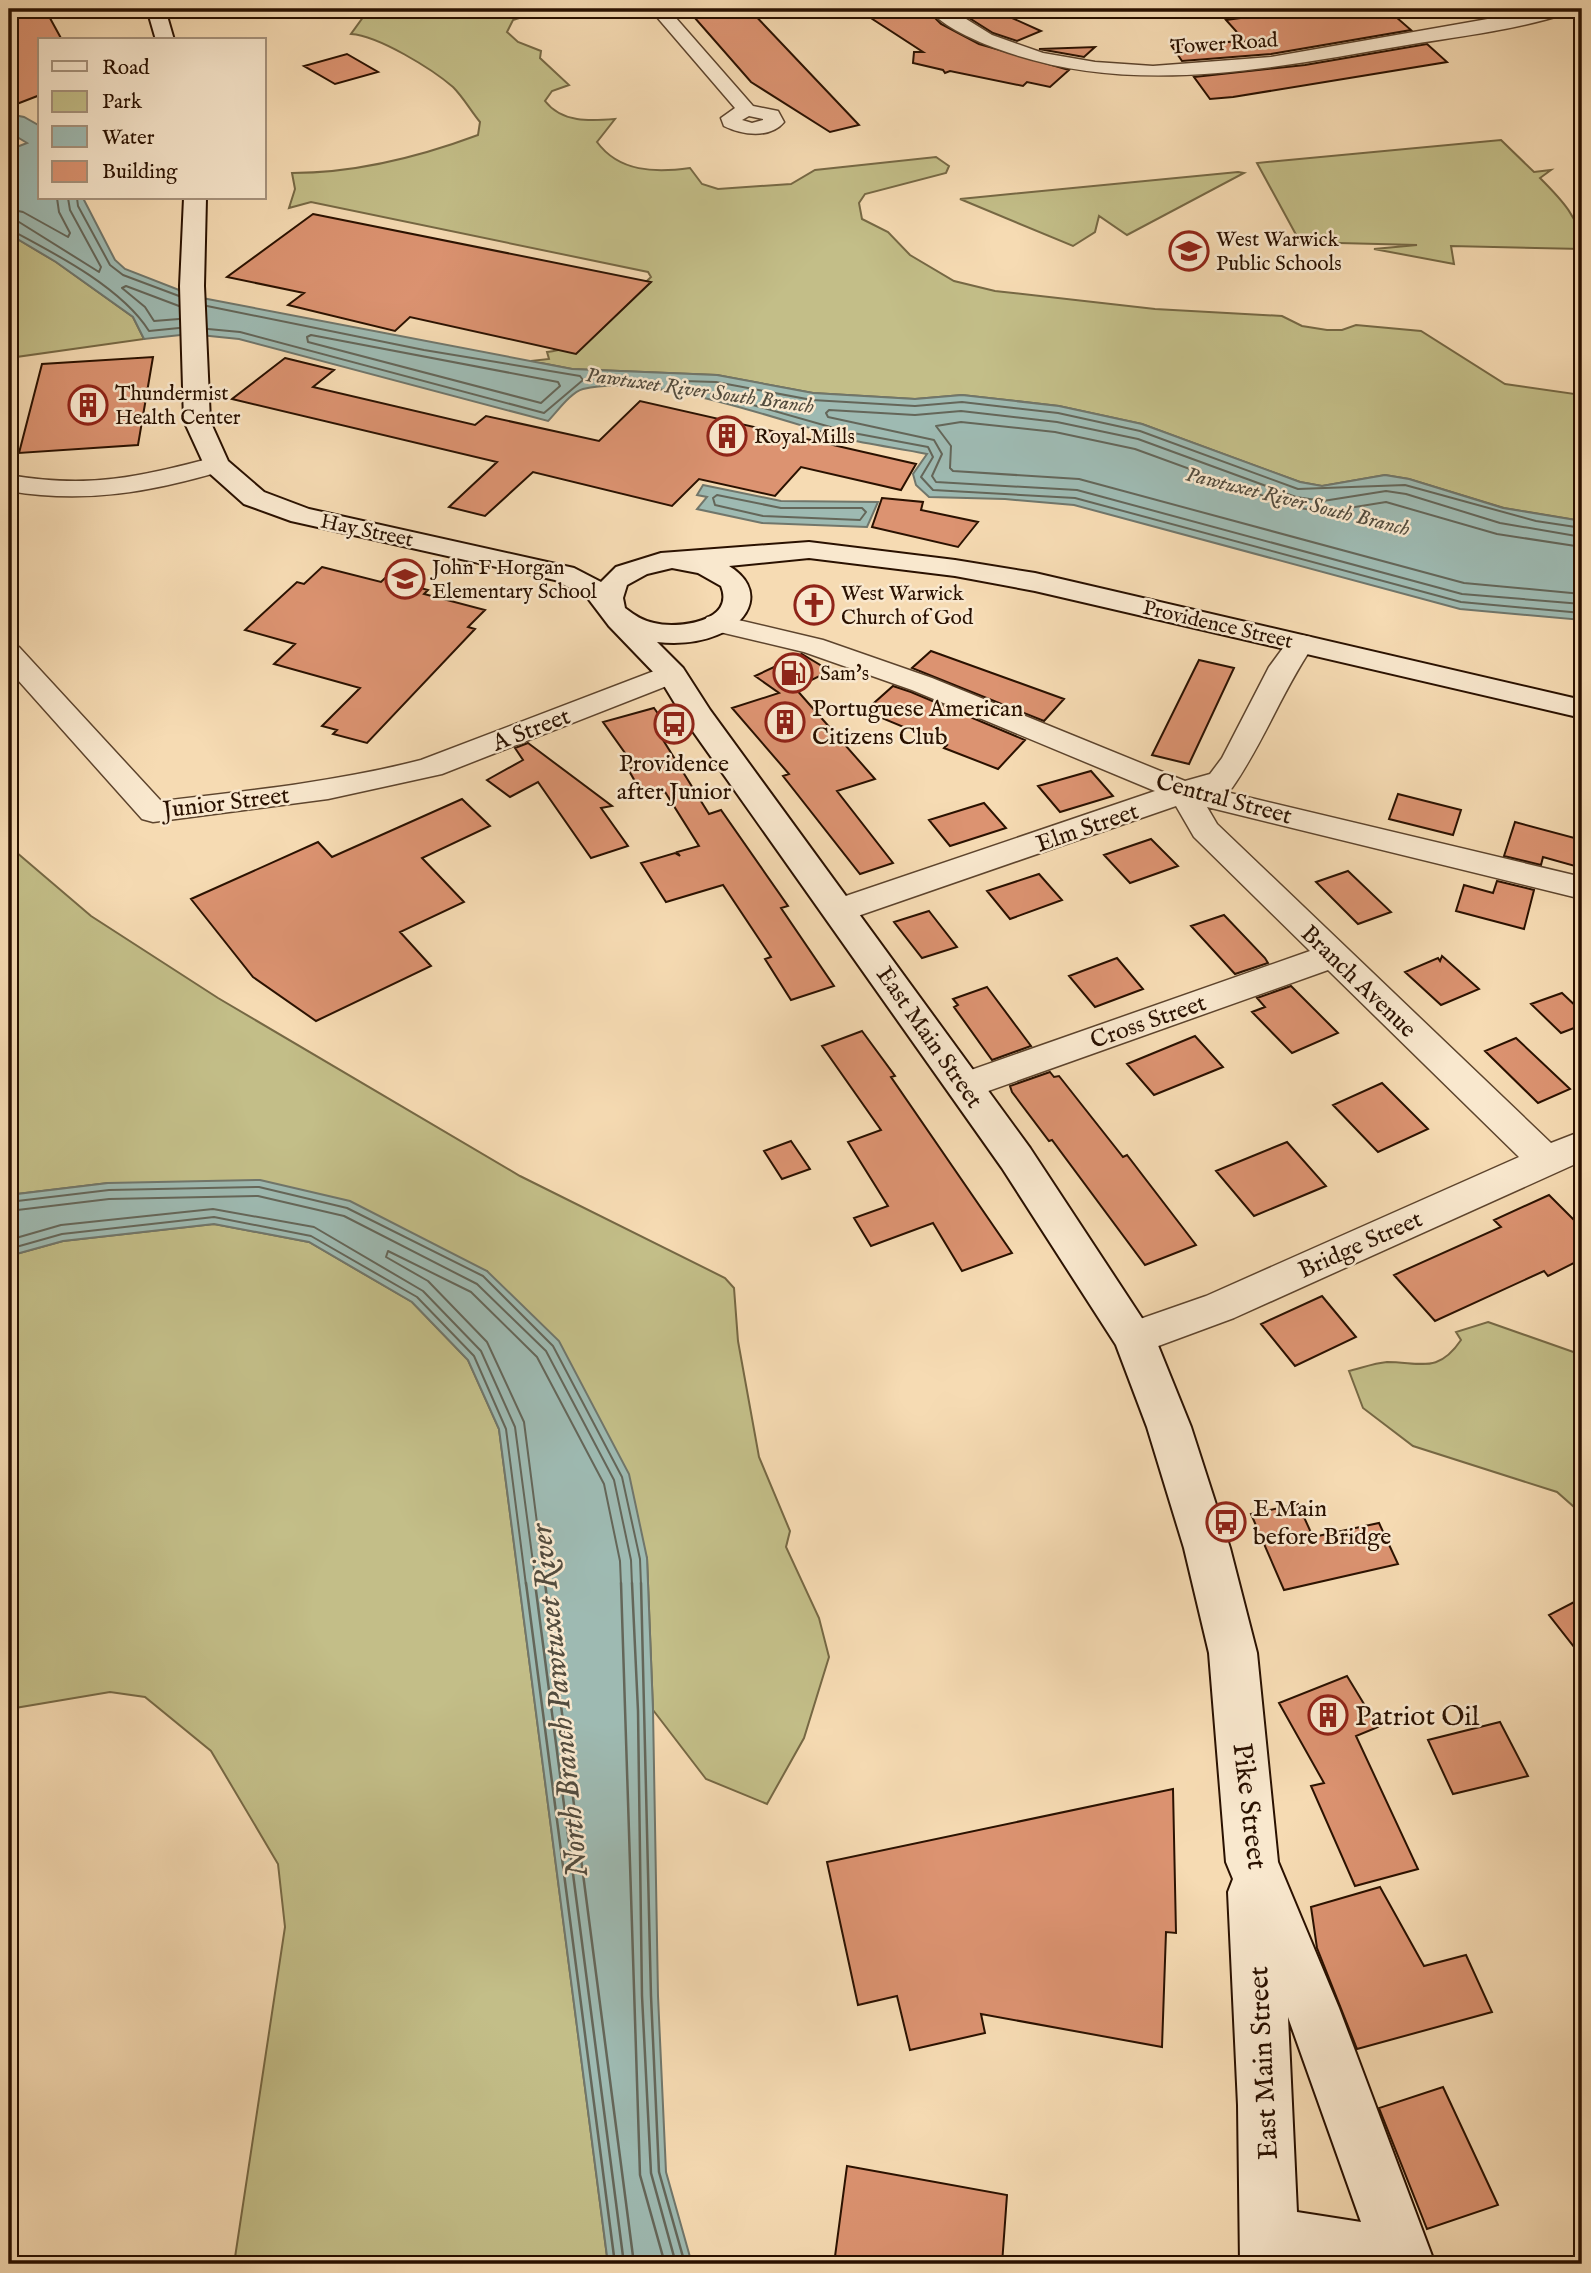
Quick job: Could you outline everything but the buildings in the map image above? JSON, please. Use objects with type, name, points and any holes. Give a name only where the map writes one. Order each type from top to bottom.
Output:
[{"type":"main road","points":[[156,9],[164,38]]},
{"type":"main road","points":[[195,200],[192,286],[197,421],[216,465]]},
{"type":"main road","name":"Hay Street","points":[[216,465],[254,498],[313,518],[564,574],[597,591],[613,611]]},
{"type":"main road","name":"Providence Street","points":[[689,561],[809,550],[955,568],[1035,582],[1582,709]]},
{"type":"main road","name":"Providence Street","points":[[736,596],[806,562],[851,556]]},
{"type":"main road","points":[[672,674],[674,654],[730,613],[736,596],[721,572],[689,561],[672,560],[639,566],[614,582],[613,611],[635,628],[655,633],[708,627]]},
{"type":"main road","name":"Hay Street","points":[[564,574],[639,566]]},
{"type":"main road","name":"East Main Street","points":[[613,611],[672,674],[696,713],[1016,1158],[1134,1338],[1163,1415]]},
{"type":"main road","name":"Pike Street","points":[[1163,1415],[1207,1548],[1233,1653],[1252,1862],[1311,2008],[1404,2260]]},
{"type":"main road","name":"East Main Street","points":[[1252,1862],[1266,2105],[1269,2250]]},
{"type":"main road","points":[[1269,2250],[1404,2260]]},
{"type":"street","points":[[659,9],[747,110]]},
{"type":"street","name":"Tower Road","points":[[938,9],[972,31],[1025,52],[1069,63],[1148,70],[1203,70],[1285,61],[1534,18],[1562,9]]},
{"type":"street","points":[[1447,15],[1470,28]]},
{"type":"street","points":[[9,483],[41,490],[103,492],[177,477],[216,465]]},
{"type":"street","points":[[736,596],[799,641]]},
{"type":"street","points":[[708,627],[799,641]]},
{"type":"street","name":"Central Street","points":[[799,641],[922,684],[1183,791],[1582,888]]},
{"type":"street","name":"Elm Street","points":[[840,910],[1145,807],[1183,791],[1221,781],[1236,760],[1283,667],[1301,643]]},
{"type":"street","name":"Junior Street","points":[[9,653],[153,812],[253,800],[387,777]]},
{"type":"street","name":"A Street","points":[[387,777],[431,767],[672,674]]},
{"type":"street","name":"Branch Avenue","points":[[1183,791],[1205,830],[1546,1161]]},
{"type":"street","name":"Cross Street","points":[[964,1086],[1332,956]]},
{"type":"street","name":"Bridge Street","points":[[1134,1338],[1220,1307],[1582,1145]]},
{"type":"green space","points":[[369,9],[523,11],[529,15],[513,20],[507,32],[518,42],[541,51],[540,58],[569,85],[552,91],[545,101],[552,108],[577,119],[615,119],[597,142],[606,152],[627,165],[651,170],[690,168],[702,184],[718,189],[791,184],[815,170],[936,157],[949,166],[946,173],[865,194],[859,203],[862,219],[888,232],[910,255],[954,281],[995,291],[1155,309],[1282,316],[1302,326],[1327,330],[1342,330],[1356,325],[1421,331],[1505,384],[1582,395],[1582,521],[1504,508],[1409,479],[1385,475],[1322,486],[1300,482],[1142,424],[1059,406],[962,395],[915,399],[813,393],[717,375],[572,369],[531,361],[549,359],[547,352],[577,343],[590,334],[651,277],[648,272],[311,202],[289,208],[295,189],[292,173],[363,167],[433,150],[478,135],[480,122],[453,87],[432,71],[390,47],[351,34]]},
{"type":"green space","points":[[1501,140],[1534,172],[1551,170],[1540,178],[1574,219],[1582,249],[1451,246],[1454,264],[1374,249],[1417,245],[1300,242],[1257,163]]},
{"type":"green space","points":[[1244,173],[1127,235],[1099,216],[1095,232],[1073,246],[960,199]]},
{"type":"green space","points":[[9,234],[56,262],[133,317],[144,339],[9,358]]},
{"type":"green space","points":[[9,846],[91,916],[218,998],[520,1176],[725,1278],[734,1288],[738,1341],[759,1457],[790,1531],[786,1547],[819,1618],[829,1657],[804,1738],[767,1804],[706,1779],[653,1710],[647,1558],[487,1271],[108,1183],[9,1195]]},
{"type":"green space","points":[[214,1224],[309,1242],[412,1302],[468,1360],[499,1429],[608,2264],[234,2264],[285,1927],[278,1864],[211,1751],[145,1697],[110,1692],[9,1709],[9,1256],[63,1241]]},
{"type":"green space","points":[[1488,1322],[1582,1355],[1582,1514],[1557,1492],[1413,1446],[1363,1408],[1349,1371],[1387,1362],[1436,1362],[1453,1351],[1461,1340],[1456,1332]]},
{"type":"water","name":"Pawtuxet River South Branch","points":[[9,114],[24,117],[38,125],[38,200],[84,200],[115,260],[125,269],[197,297],[572,369],[717,375],[813,393],[915,399],[962,395],[1059,406],[1142,424],[1300,482],[1322,486],[1385,475],[1409,479],[1503,508],[1582,521],[1582,620],[1460,609],[1074,505],[1005,499],[929,497],[916,485],[913,474],[927,454],[843,438],[677,392],[611,385],[583,389],[569,398],[548,421],[239,339],[190,334],[144,339],[133,317],[56,262],[9,234],[9,150],[27,143],[9,132]]},
{"type":"water","points":[[703,485],[781,501],[878,502],[867,527],[762,523],[697,509],[707,497],[697,495]]},
{"type":"water","name":"North Branch Pawtuxet River","points":[[260,1180],[350,1201],[487,1271],[559,1341],[629,1474],[647,1558],[653,1710],[658,1996],[666,2172],[692,2264],[608,2264],[499,1429],[468,1360],[412,1302],[309,1242],[214,1224],[63,1241],[9,1256],[9,1195],[108,1183]]},
{"type":"place","name":"West Warwick Public Schools","points":[[1189,251]]},
{"type":"place","name":"Thundermist Health Center","points":[[88,405]]},
{"type":"place","name":"Royal Mills","points":[[727,436]]},
{"type":"place","name":"John F Horgan Elementary School","points":[[405,579]]},
{"type":"place","name":"West Warwick Church of God","points":[[814,605]]},
{"type":"place","name":"Sam's","points":[[793,673]]},
{"type":"place","name":"Portuguese American Citizens Club","points":[[785,722]]},
{"type":"place","name":"Providence after Junior","points":[[674,724]]},
{"type":"place","name":"E Main before Bridge","points":[[1226,1522]]},
{"type":"place","name":"Patriot Oil","points":[[1328,1715]]}]
